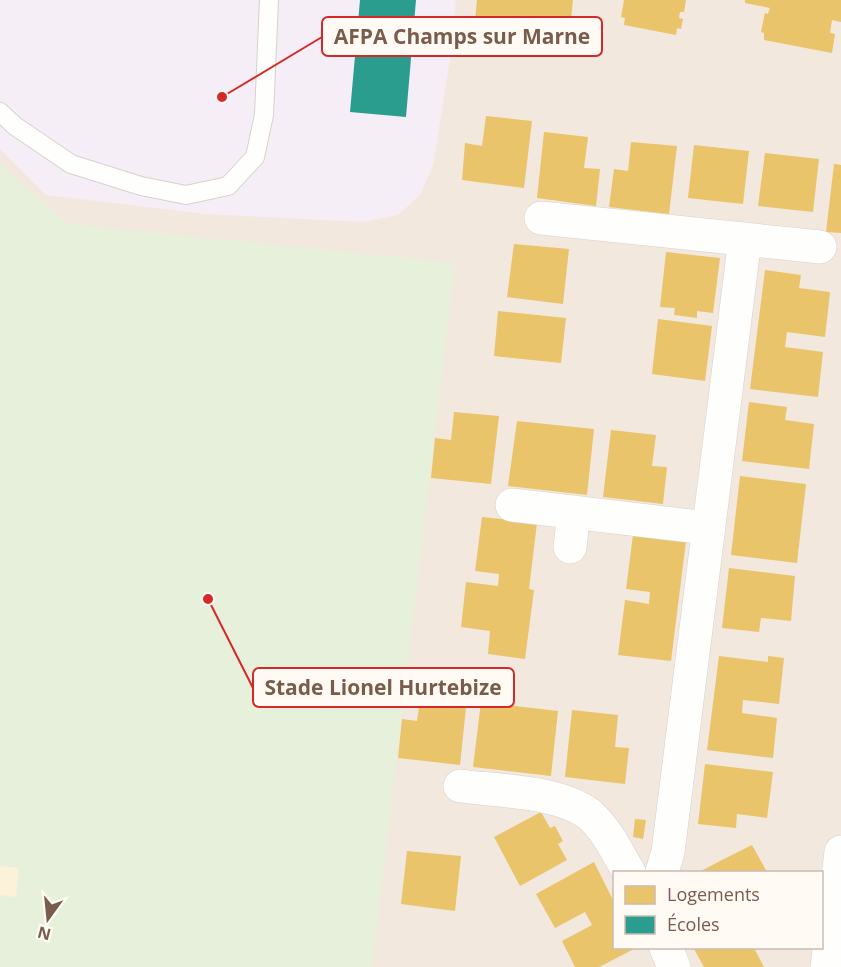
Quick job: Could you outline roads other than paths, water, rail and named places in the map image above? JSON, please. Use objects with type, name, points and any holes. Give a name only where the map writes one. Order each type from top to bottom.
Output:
[{"type":"street","points":[[541,218],[820,247]]},
{"type":"street","points":[[662,871],[669,840],[746,238]]},
{"type":"street","points":[[512,505],[708,528]]},
{"type":"street","points":[[570,547],[574,512]]},
{"type":"street","points":[[460,786],[574,804],[591,817],[628,871]]},
{"type":"street","points":[[827,967],[841,852]]},
{"type":"street","points":[[666,949],[674,967]]},
{"type":"lane","points":[[0,112],[15,126],[71,164],[141,186],[186,195],[228,186],[255,157],[264,115],[269,0]]},
{"type":"place","name":"AFPA Champs sur Marne","points":[[222,97]]},
{"type":"place","name":"Stade Lionel Hurtebize","points":[[208,599]]}]
